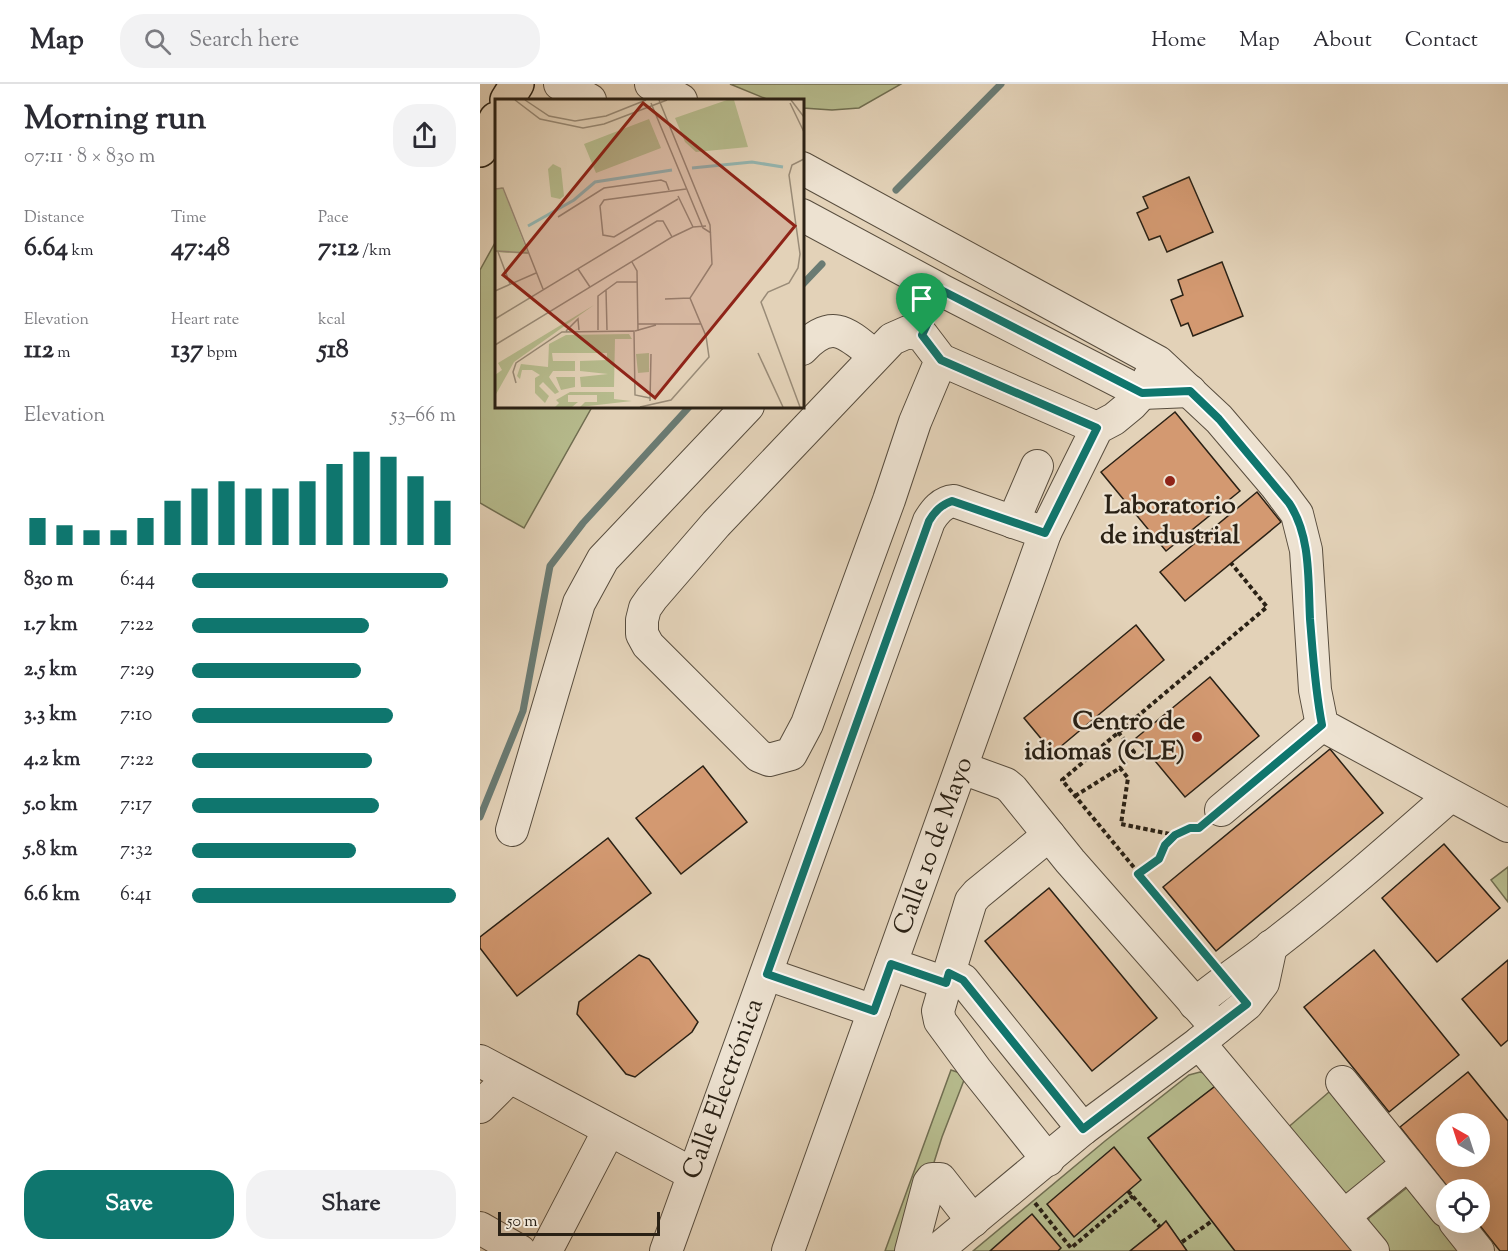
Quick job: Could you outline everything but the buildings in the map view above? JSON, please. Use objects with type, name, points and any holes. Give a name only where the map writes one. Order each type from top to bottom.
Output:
[{"type":"main road","points":[[508,99],[517,84]]},
{"type":"main road","points":[[480,150],[495,121]]},
{"type":"street","points":[[560,84],[588,99]]},
{"type":"street","points":[[651,84],[679,99]]},
{"type":"street","points":[[806,178],[1158,362],[1190,391],[1219,419],[1297,514],[1306,550],[1315,690],[1322,725],[1508,826]]},
{"type":"street","points":[[804,216],[943,291],[1142,393],[1190,391]]},
{"type":"street","points":[[922,335],[943,291]]},
{"type":"street","points":[[804,347],[824,332],[838,330],[852,337],[875,356]]},
{"type":"street","points":[[941,360],[915,422],[807,724],[790,754],[769,760],[759,756],[648,645],[642,634],[645,608],[684,559],[875,356],[899,334],[908,332],[922,335],[941,360],[1097,428],[1114,419],[1131,405],[1142,393],[1158,362]]},
{"type":"street","points":[[512,830],[579,603],[603,560],[746,408]]},
{"type":"street","name":"Calle 10 de Mayo","points":[[788,1251],[1045,533],[1097,428]]},
{"type":"street","points":[[1036,466],[1013,522],[1045,533]]},
{"type":"street","name":"Calle Electrónica","points":[[666,1251],[929,521],[938,508],[952,501],[1013,522]]},
{"type":"street","points":[[1221,810],[1322,725]]},
{"type":"street","points":[[962,768],[1006,784],[1195,1004],[1208,1035],[1373,1251]]},
{"type":"street","points":[[1195,1004],[1226,978],[1271,946],[1386,852],[1450,796]]},
{"type":"street","points":[[1048,1160],[970,1062],[940,1021],[938,1011],[971,902],[977,894],[1049,835]]},
{"type":"street","points":[[936,1251],[1083,1129],[1247,1004],[1263,983],[1271,946]]},
{"type":"street","points":[[891,964],[963,980],[1083,1129]]},
{"type":"street","points":[[767,974],[874,1011]]},
{"type":"street","points":[[480,1061],[693,1174]]},
{"type":"street","points":[[480,1107],[509,1078]]},
{"type":"street","points":[[1342,1082],[1436,1199]]},
{"type":"street","points":[[546,1251],[609,1130]]},
{"type":"street","points":[[1344,1216],[1408,1164]]},
{"type":"street","points":[[910,1251],[932,1179],[940,1179],[973,1221]]},
{"type":"street","points":[[480,1228],[520,1251]]},
{"type":"street","points":[[1464,1233],[1478,1251]]},
{"type":"path","points":[[1226,978],[1062,780],[1267,607],[1231,563]]},
{"type":"path","points":[[1075,796],[1120,768],[1134,752],[1118,732]]},
{"type":"path","points":[[1120,768],[1128,778],[1121,824],[1175,835]]},
{"type":"path","points":[[1138,874],[1159,859],[1165,845],[1175,835],[1190,828],[1199,828],[1221,810]]},
{"type":"path","points":[[1019,1184],[1071,1248],[1133,1196]]},
{"type":"path","points":[[1128,1191],[1160,1227]]},
{"type":"path","points":[[1182,1242],[1212,1221]]},
{"type":"green space","points":[[730,84],[901,84],[859,108],[832,110],[804,108],[804,99],[767,99]]},
{"type":"green space","points":[[495,243],[495,408],[591,408],[524,528],[480,503],[480,270]]},
{"type":"green space","points":[[1508,867],[1508,902],[1491,880]]},
{"type":"green space","points":[[951,1070],[966,1075],[942,1137],[906,1251],[885,1251]]},
{"type":"green space","points":[[1200,1072],[1208,1074],[1218,1084],[1148,1138],[1235,1251],[1187,1251],[1166,1222],[1130,1251],[973,1251],[1105,1141],[1189,1075]]},
{"type":"green space","points":[[1336,1086],[1397,1163],[1353,1205],[1285,1130]]},
{"type":"green space","points":[[1409,1186],[1436,1218],[1436,1233],[1449,1233],[1464,1251],[1385,1251],[1366,1229],[1369,1218]]},
{"type":"waterway","points":[[896,190],[1001,84]]},
{"type":"waterway","points":[[804,283],[822,264]]},
{"type":"waterway","points":[[480,817],[523,711],[550,566],[583,523],[688,408]]},
{"type":"place","name":"Laboratorio de industrial","points":[[1170,481]]},
{"type":"place","name":"Centro de idiomas (CLE)","points":[[1197,737]]},
{"type":"route","points":[[943,291],[1142,393],[1190,391],[1219,419],[1289,503],[1297,514],[1303,534],[1315,690],[1322,725],[1199,828],[1190,828],[1175,835],[1165,845],[1159,859],[1138,874],[1247,1004],[1083,1129],[963,980],[956,975],[949,973],[946,983],[891,964],[874,1011],[767,974],[934,512],[942,504],[952,501],[1045,533],[1097,428],[941,360],[922,335],[943,291]]}]
